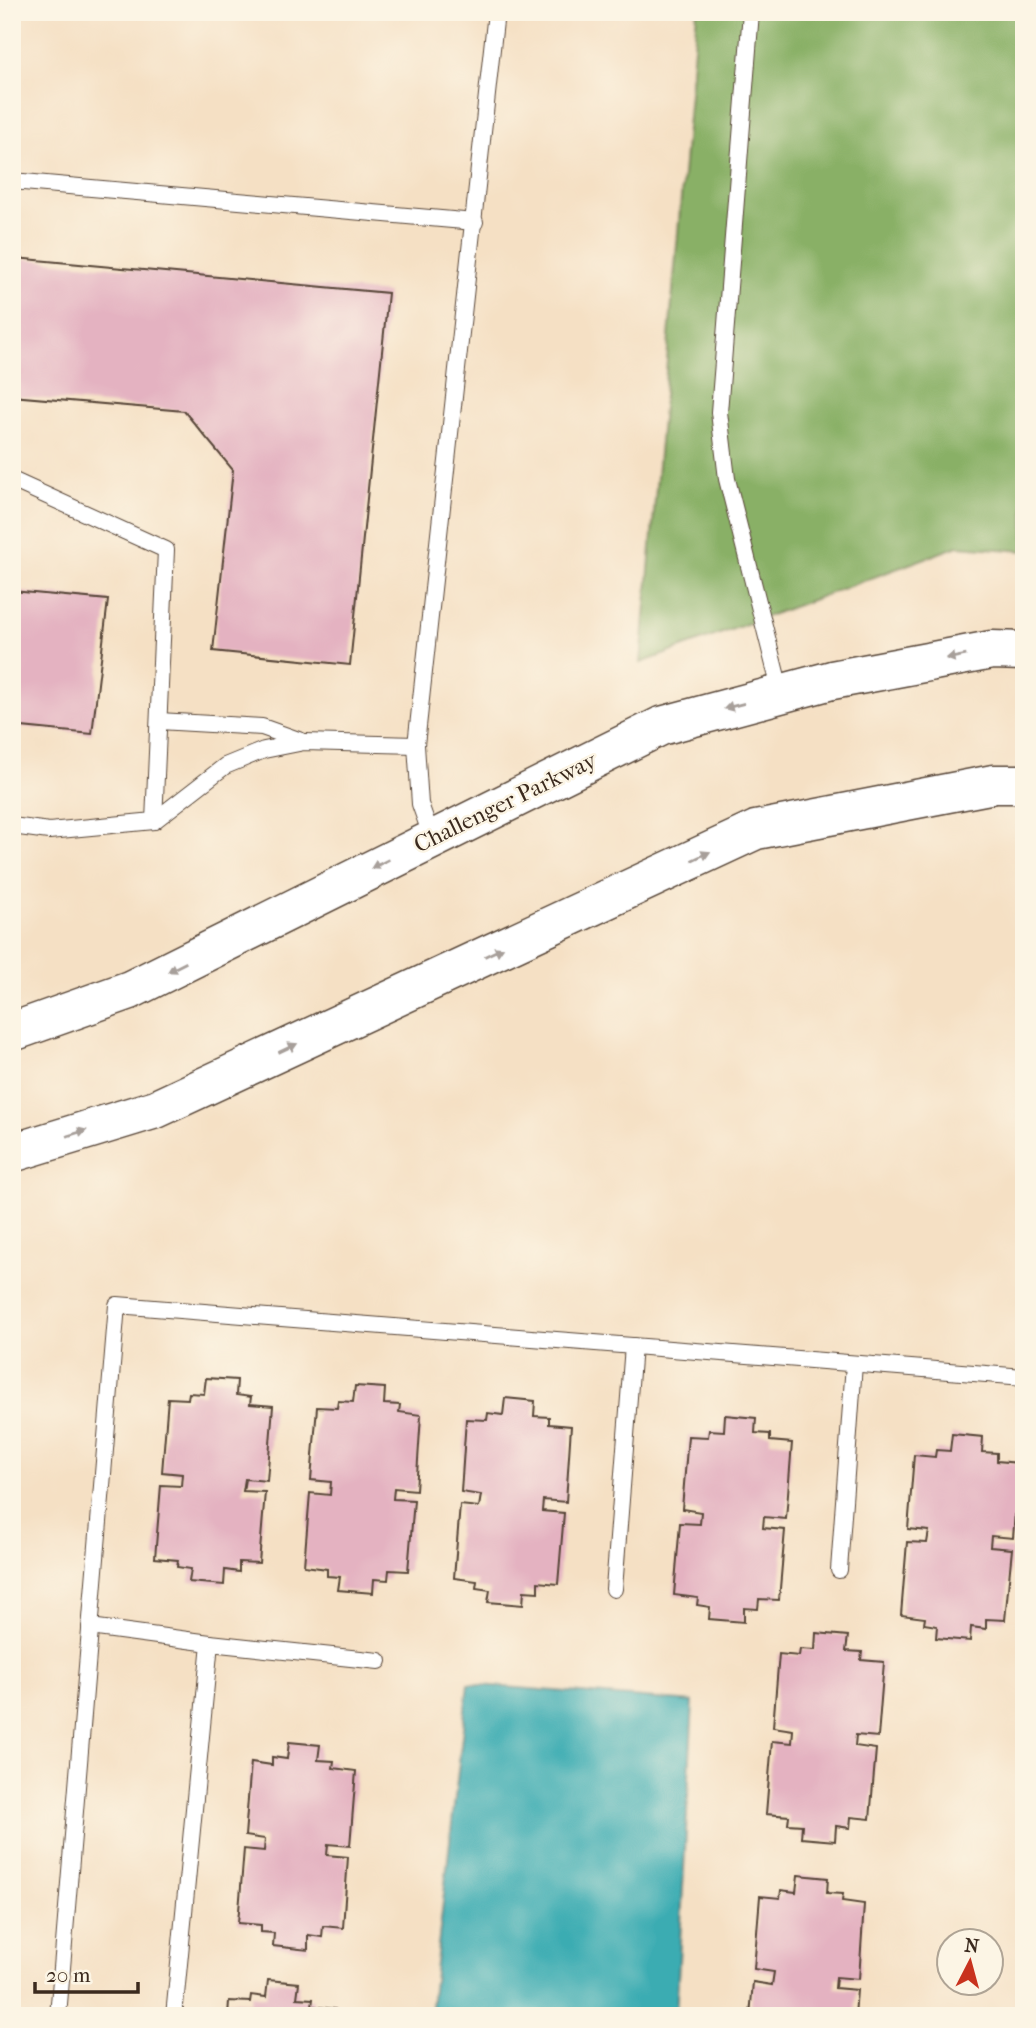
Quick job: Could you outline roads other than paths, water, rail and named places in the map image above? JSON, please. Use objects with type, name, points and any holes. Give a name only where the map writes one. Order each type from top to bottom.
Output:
[{"type":"main road","name":"Challenger Parkway","points":[[12,1032],[131,990],[661,726],[832,680],[992,650],[1024,651]]},
{"type":"main road","points":[[12,1153],[156,1109],[756,830],[994,784],[1024,784]]},
{"type":"lane","points":[[432,838],[420,804],[416,745],[496,12]]},
{"type":"lane","points":[[751,12],[719,412],[727,479],[781,693]]},
{"type":"lane","points":[[12,181],[475,222]]},
{"type":"lane","points":[[12,480],[166,550],[154,821]]},
{"type":"lane","points":[[159,721],[262,727],[304,742]]},
{"type":"lane","points":[[12,826],[49,831],[154,821],[225,766],[264,750],[304,742],[416,745]]},
{"type":"lane","points":[[58,2016],[117,1305],[1024,1377]]},
{"type":"lane","points":[[614,1589],[633,1346]]},
{"type":"lane","points":[[839,1570],[855,1364]]},
{"type":"lane","points":[[90,1627],[379,1661]]},
{"type":"lane","points":[[174,2016],[209,1643]]},
{"type":"water","points":[[468,1684],[693,1702],[676,2016],[430,2016]]}]
